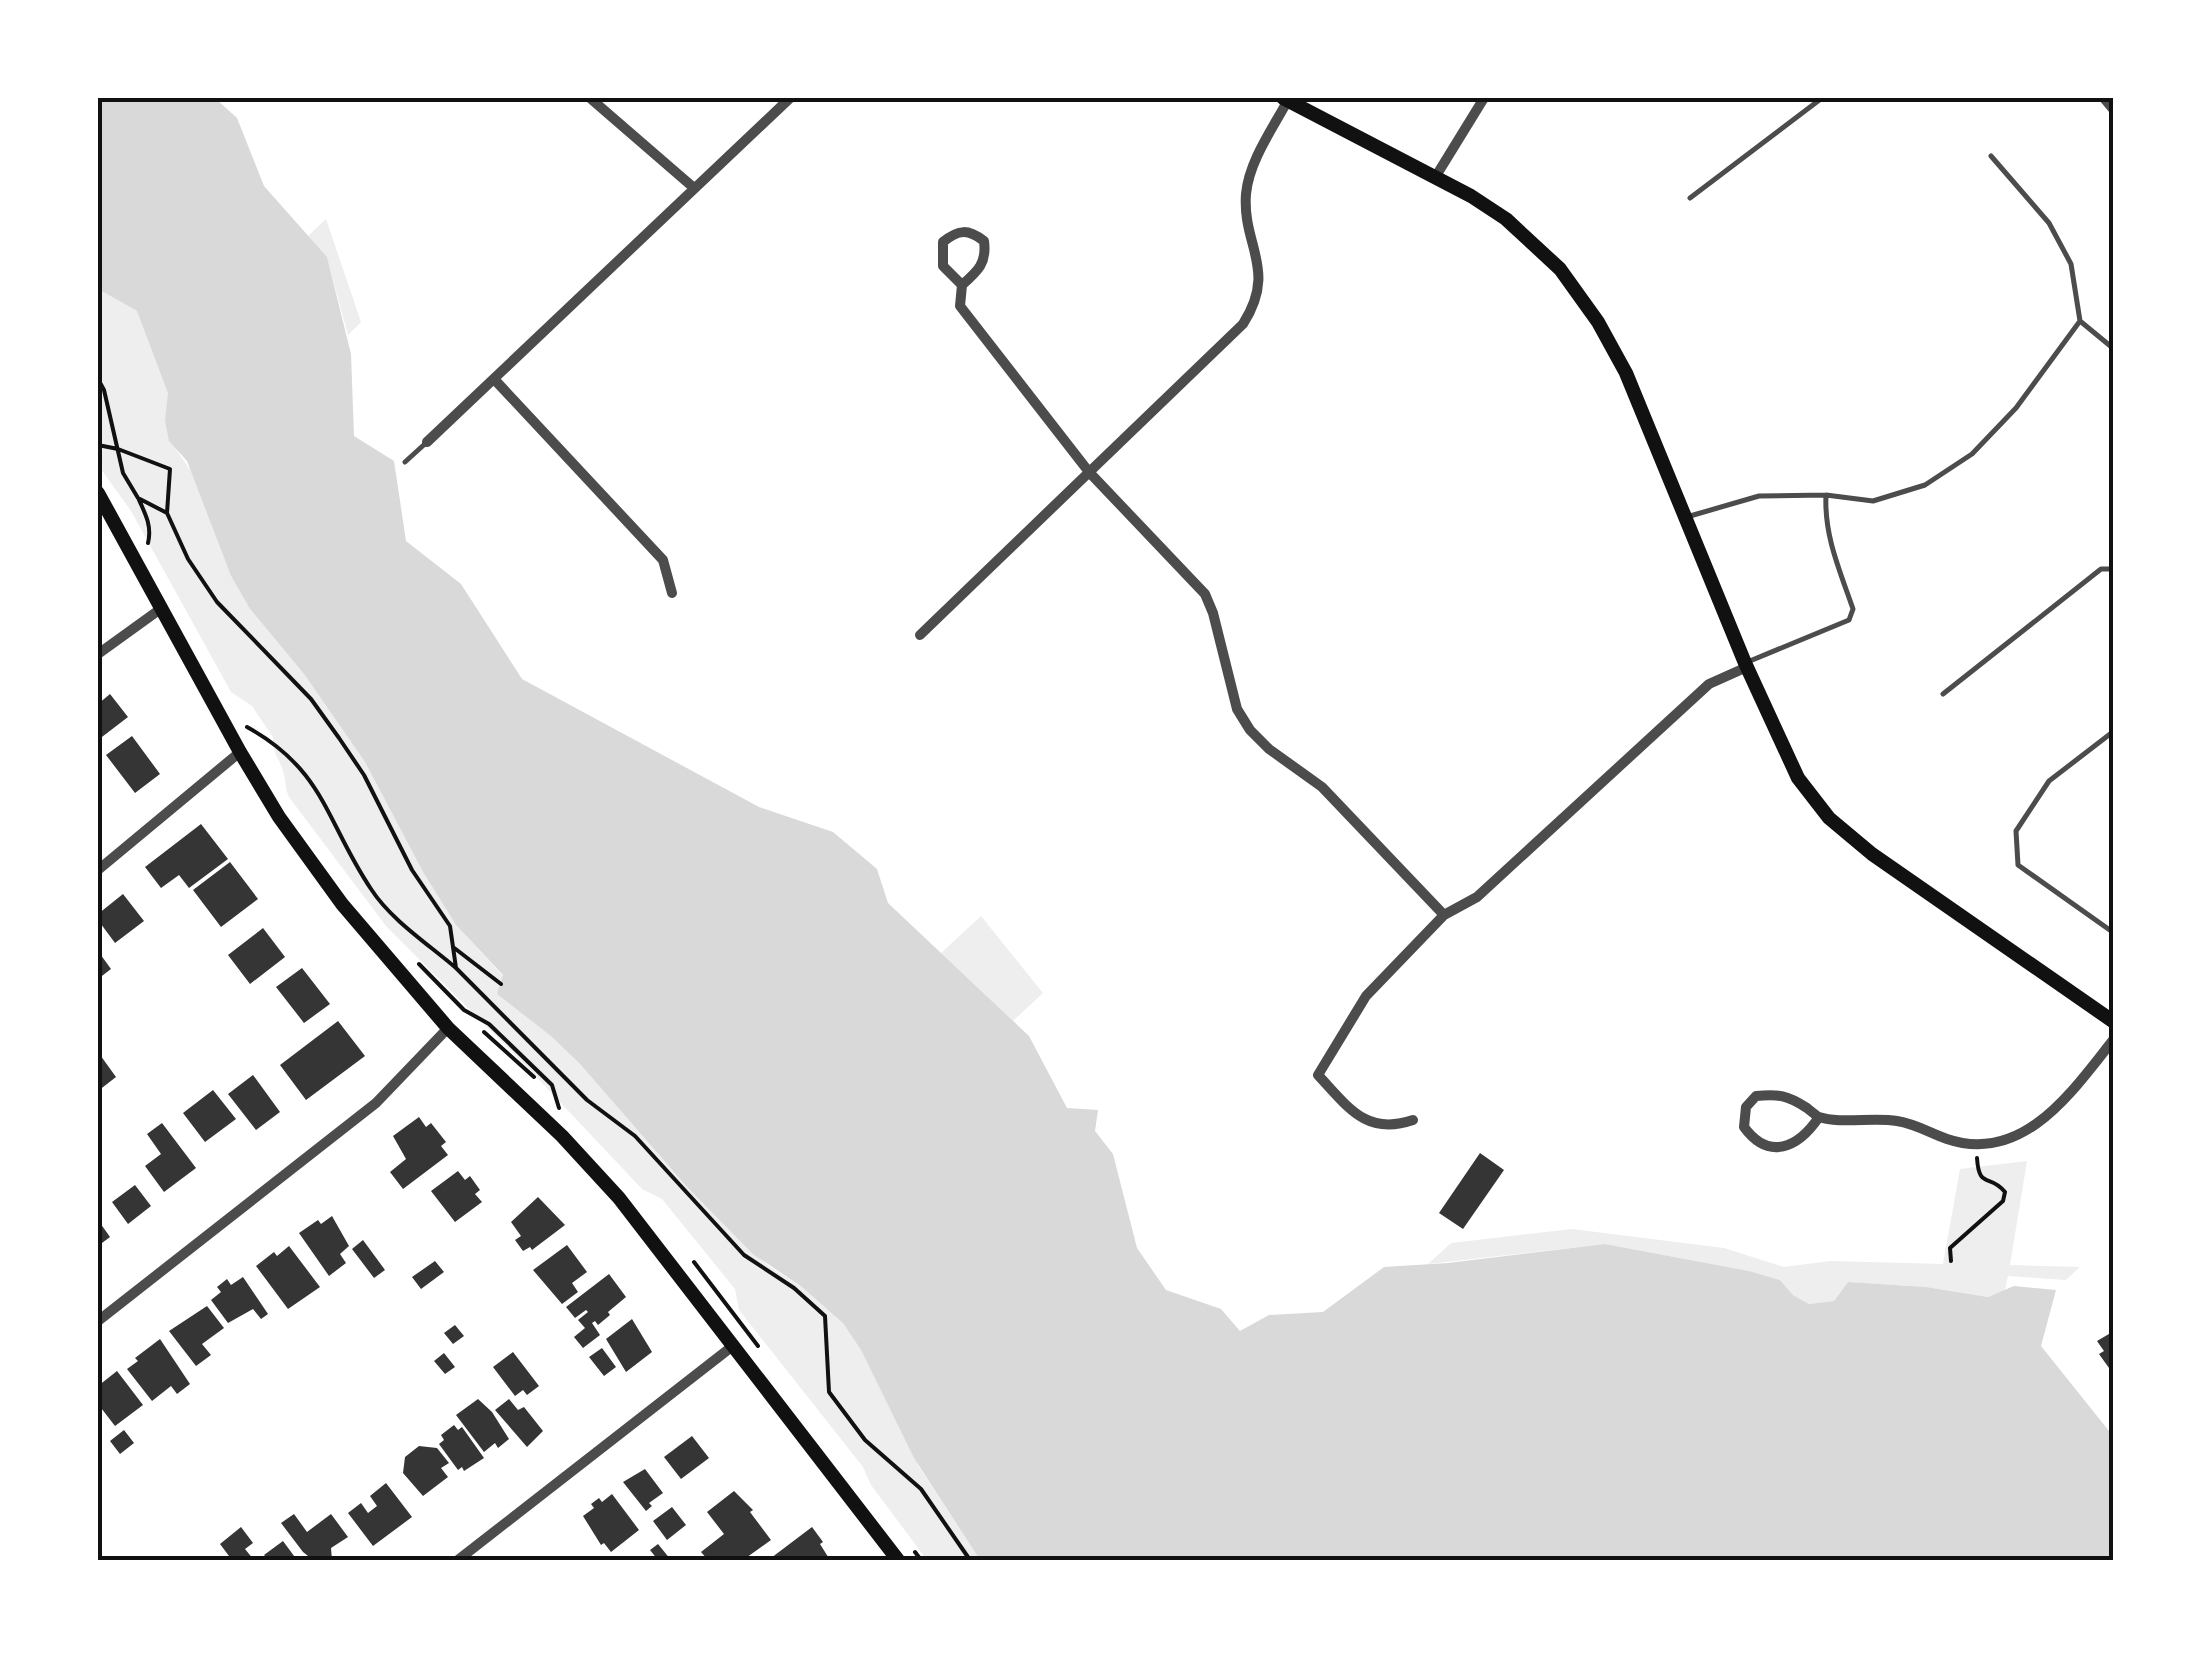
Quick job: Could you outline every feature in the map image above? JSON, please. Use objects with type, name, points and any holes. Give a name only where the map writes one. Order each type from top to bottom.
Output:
[{"type":"main road","points":[[1286,99],[1436,176],[1506,220],[1560,269],[1598,322],[1626,373],[1746,665],[1798,778],[1828,818],[1872,854],[2114,1022]]},
{"type":"main road","points":[[98,493],[240,752],[279,816],[342,904],[448,1028],[594,1169],[898,1560]]},
{"type":"street","points":[[590,98],[694,188]]},
{"type":"street","points":[[426,442],[790,98]]},
{"type":"street","points":[[1436,176],[1484,98]]},
{"type":"street","points":[[2104,98],[2114,110]]},
{"type":"street","points":[[920,635],[1228,341],[1250,313],[1260,274],[1247,215],[1246,190],[1253,166],[1286,99]]},
{"type":"street","points":[[962,285],[943,266],[943,242],[955,232],[971,231],[984,241],[986,257],[978,271],[962,285],[960,306],[1089,472],[1205,594],[1237,710],[1250,730],[1269,749],[1322,787],[1444,915]]},
{"type":"street","points":[[494,380],[663,560],[672,593]]},
{"type":"street","points":[[98,654],[159,610]]},
{"type":"street","points":[[1413,1120],[1392,1127],[1356,1116],[1318,1075],[1366,996],[1444,915],[1477,897],[1709,684],[1746,665]]},
{"type":"street","points":[[98,870],[240,752]]},
{"type":"street","points":[[98,1320],[376,1103],[448,1028]]},
{"type":"street","points":[[1819,1117],[1808,1132],[1789,1146],[1772,1148],[1754,1141],[1744,1126],[1746,1107],[1756,1096],[1780,1094],[1819,1117],[1894,1120],[1923,1126],[1948,1140],[2004,1142],[2032,1129],[2062,1102],[2114,1039]]},
{"type":"street","points":[[458,1560],[734,1346]]},
{"type":"lane","points":[[1690,198],[1822,98]]},
{"type":"lane","points":[[1992,156],[2049,222],[2071,264],[2080,322],[2114,349]]},
{"type":"lane","points":[[1686,518],[1759,496],[1873,501],[1924,485],[1972,454],[2016,408],[2080,322]]},
{"type":"lane","points":[[405,462],[426,442]]},
{"type":"lane","points":[[1746,665],[1849,620],[1853,608],[1832,551],[1825,518],[1826,496]]},
{"type":"lane","points":[[1943,694],[2101,569],[2114,569]]},
{"type":"lane","points":[[2114,731],[2049,781],[2016,831],[2018,865],[2114,933]]},
{"type":"path","points":[[98,379],[124,473],[146,516],[150,534],[147,548]]},
{"type":"path","points":[[98,445],[170,469],[167,514],[188,559],[217,602],[310,699],[364,775],[412,870],[450,926],[456,968]]},
{"type":"path","points":[[138,498],[167,514]]},
{"type":"path","points":[[243,724],[276,743],[310,778],[379,900],[456,968],[587,1100],[635,1136],[744,1255],[794,1288],[825,1316],[829,1392],[865,1440],[921,1489],[970,1560]]},
{"type":"path","points":[[452,946],[500,984]]},
{"type":"path","points":[[484,1032],[534,1077]]},
{"type":"path","points":[[1951,1261],[1950,1248],[2003,1201],[2002,1187],[1980,1179],[1977,1160]]},
{"type":"shaded area","points":[[98,98],[215,98],[237,118],[264,186],[327,257],[351,354],[354,436],[394,461],[406,541],[461,584],[522,679],[759,807],[833,832],[877,869],[888,903],[1029,1036],[1067,1108],[1098,1110],[1095,1131],[1113,1154],[1137,1248],[1166,1290],[1221,1309],[1240,1331],[1269,1315],[1323,1312],[1384,1267],[1605,1244],[1780,1280],[1793,1295],[1809,1304],[1834,1301],[1848,1282],[1926,1287],[1988,1297],[2014,1286],[2056,1290],[2041,1346],[2113,1436],[2113,1560],[980,1560],[914,1458],[861,1350],[843,1323],[802,1287],[753,1254],[687,1187],[580,1064],[497,994],[503,975],[456,925],[365,762],[304,674],[250,609],[231,576],[187,461],[169,441],[165,421],[168,393],[137,311],[98,289]]},
{"type":"shaded area","points":[[326,219],[361,322],[348,335],[327,258],[308,236]]},
{"type":"shaded area","points":[[98,289],[137,311],[177,378],[176,449],[192,473],[231,576],[250,609],[304,674],[365,762],[456,925],[687,1187],[770,1267],[802,1287],[843,1322],[918,1465],[980,1560],[927,1560],[871,1485],[863,1467],[739,1310],[735,1289],[662,1199],[642,1189],[386,926],[289,797],[273,737],[252,706],[231,692],[131,511],[98,465]]},
{"type":"shaded area","points":[[981,916],[1043,993],[1013,1021],[941,953]]},
{"type":"shaded area","points":[[2027,1161],[2010,1265],[2080,1267],[2066,1280],[2008,1276],[2005,1290],[1988,1297],[1926,1287],[1848,1282],[1834,1301],[1809,1304],[1793,1295],[1780,1280],[1605,1244],[1428,1264],[1451,1243],[1572,1229],[1724,1248],[1784,1267],[1830,1261],[1943,1264],[1960,1169]]},
{"type":"building","points":[[110,694],[128,717],[98,740],[98,704]]},
{"type":"building","points":[[132,736],[160,774],[135,793],[106,755]]},
{"type":"building","points":[[201,824],[228,859],[189,888],[179,875],[161,888],[145,867]]},
{"type":"building","points":[[230,862],[258,899],[221,927],[193,890]]},
{"type":"building","points":[[123,894],[144,921],[115,943],[98,920],[98,914]]},
{"type":"building","points":[[263,928],[285,957],[250,984],[228,955]]},
{"type":"building","points":[[98,951],[111,969],[98,979]]},
{"type":"building","points":[[302,968],[330,1004],[304,1023],[276,987]]},
{"type":"building","points":[[338,1021],[365,1056],[306,1100],[280,1065]]},
{"type":"building","points":[[98,1052],[116,1077],[98,1091]]},
{"type":"building","points":[[253,1075],[280,1112],[256,1130],[228,1094]]},
{"type":"building","points":[[213,1090],[236,1119],[205,1142],[183,1113]]},
{"type":"building","points":[[419,1117],[426,1127],[431,1123],[446,1142],[441,1146],[448,1155],[403,1189],[390,1172],[406,1159],[393,1136]]},
{"type":"building","points":[[162,1123],[196,1168],[164,1192],[145,1166],[161,1154],[147,1134]]},
{"type":"building","points":[[1480,1153],[1504,1170],[1463,1229],[1439,1213]]},
{"type":"building","points":[[458,1171],[465,1180],[470,1176],[480,1190],[475,1194],[482,1202],[455,1222],[431,1191]]},
{"type":"building","points":[[135,1185],[151,1206],[128,1224],[112,1202]]},
{"type":"building","points":[[538,1197],[565,1225],[532,1250],[530,1247],[523,1251],[515,1240],[521,1236],[511,1222]]},
{"type":"building","points":[[332,1216],[349,1246],[340,1254],[346,1263],[329,1276],[299,1233]]},
{"type":"building","points":[[98,1220],[110,1237],[98,1246]]},
{"type":"building","points":[[363,1240],[385,1270],[374,1278],[352,1249]]},
{"type":"building","points":[[567,1245],[587,1272],[572,1283],[578,1292],[562,1304],[533,1270]]},
{"type":"building","points":[[289,1246],[320,1287],[288,1309],[256,1266]]},
{"type":"building","points":[[435,1261],[444,1272],[421,1289],[412,1277]]},
{"type":"building","points":[[609,1274],[626,1297],[598,1325],[592,1323],[600,1335],[583,1348],[574,1337],[585,1328],[578,1320],[588,1312],[575,1318],[566,1307]]},
{"type":"building","points":[[243,1277],[268,1314],[261,1319],[253,1309],[228,1323],[211,1300],[221,1292],[217,1287],[227,1279],[231,1285]]},
{"type":"building","points":[[207,1306],[224,1328],[202,1344],[211,1355],[196,1366],[169,1331]]},
{"type":"building","points":[[632,1319],[652,1352],[626,1372],[606,1339]]},
{"type":"building","points":[[455,1325],[464,1336],[453,1344],[444,1333]]},
{"type":"building","points":[[2114,1331],[2114,1375],[2099,1354],[2104,1351],[2097,1341]]},
{"type":"building","points":[[160,1339],[190,1384],[177,1394],[171,1386],[152,1401],[127,1369]]},
{"type":"building","points":[[602,1348],[616,1367],[604,1376],[589,1357]]},
{"type":"building","points":[[513,1352],[539,1386],[527,1395],[523,1390],[515,1396],[493,1367]]},
{"type":"building","points":[[444,1353],[455,1367],[445,1374],[434,1361]]},
{"type":"building","points":[[117,1371],[143,1405],[115,1426],[98,1404],[98,1386]]},
{"type":"building","points":[[478,1399],[492,1412],[509,1439],[484,1452],[456,1415]]},
{"type":"building","points":[[509,1399],[518,1410],[524,1407],[543,1431],[527,1447],[495,1410]]},
{"type":"building","points":[[454,1425],[458,1430],[462,1427],[484,1458],[464,1471],[462,1467],[458,1470],[439,1444],[444,1440],[441,1435]]},
{"type":"building","points":[[124,1430],[134,1443],[120,1454],[110,1441]]},
{"type":"building","points":[[692,1436],[709,1458],[681,1479],[664,1457]]},
{"type":"building","points":[[419,1446],[437,1448],[449,1463],[441,1468],[448,1477],[423,1496],[403,1473],[405,1457]]},
{"type":"building","points":[[645,1469],[663,1493],[649,1503],[652,1506],[646,1511],[623,1482]]},
{"type":"building","points":[[386,1483],[412,1517],[373,1546],[348,1513],[361,1503],[368,1513],[377,1506],[370,1496]]},
{"type":"building","points":[[734,1491],[753,1510],[750,1512],[771,1540],[743,1560],[708,1560],[701,1552],[724,1534],[707,1512]]},
{"type":"building","points":[[612,1494],[639,1530],[611,1552],[604,1543],[601,1545],[583,1516],[594,1508],[591,1504]]},
{"type":"building","points":[[672,1507],[686,1525],[667,1540],[653,1521]]},
{"type":"building","points":[[294,1514],[307,1532],[331,1514],[348,1537],[331,1548],[332,1560],[313,1560],[303,1552],[281,1523]]},
{"type":"building","points":[[241,1527],[253,1543],[245,1549],[254,1560],[232,1560],[220,1544]]},
{"type":"building","points":[[812,1527],[830,1560],[771,1558]]},
{"type":"building","points":[[283,1541],[297,1560],[269,1560],[264,1555]]},
{"type":"building","points":[[658,1544],[671,1560],[658,1560],[650,1550]]}]
